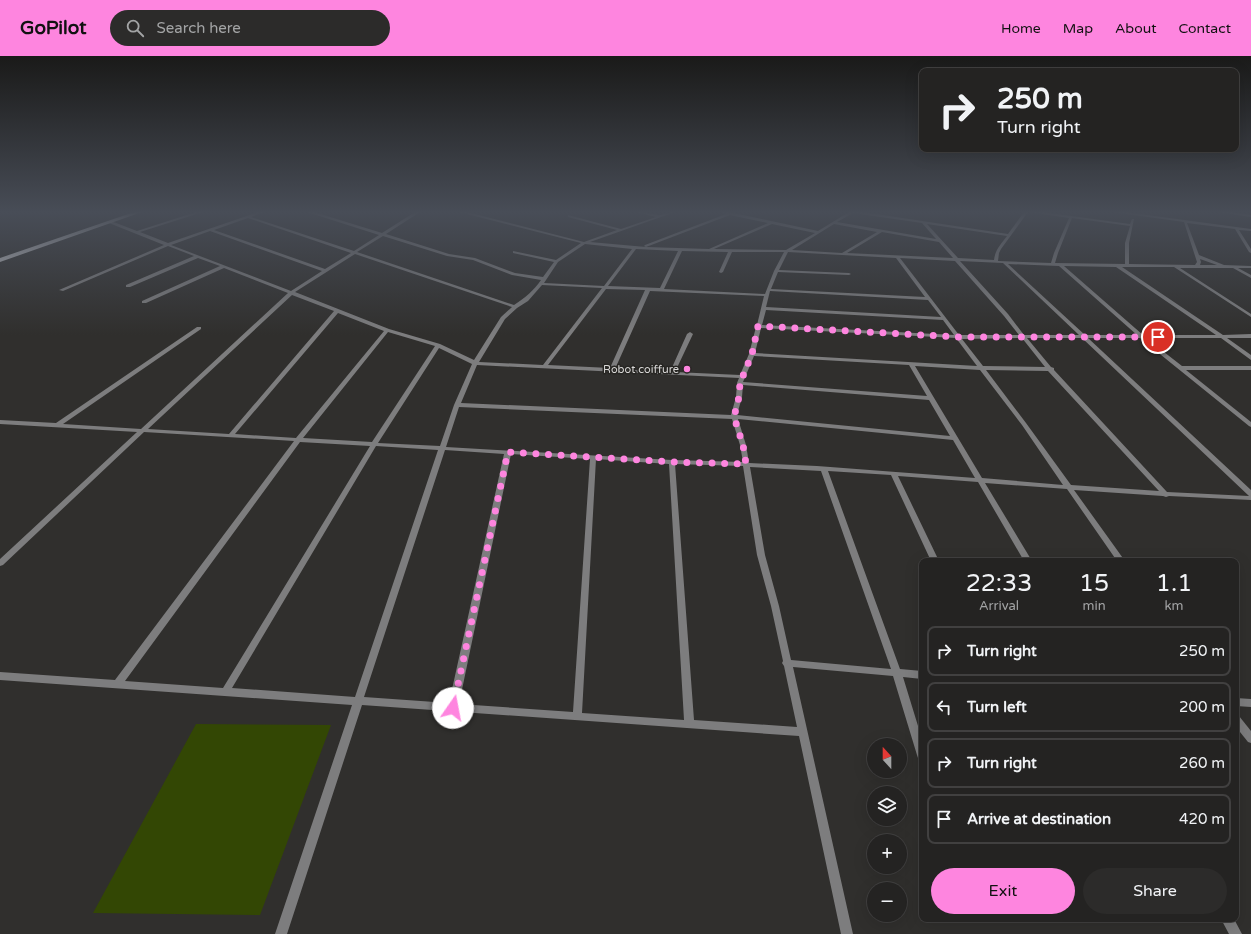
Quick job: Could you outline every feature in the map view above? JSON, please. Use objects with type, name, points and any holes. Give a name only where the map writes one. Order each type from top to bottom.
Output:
[{"type":"main road","points":[[0,260],[20,253]]},
{"type":"street","points":[[61,290],[148,253]]},
{"type":"street","points":[[191,253],[387,330],[438,345],[475,363],[672,373],[931,398]]},
{"type":"street","points":[[275,253],[326,271]]},
{"type":"street","points":[[0,563],[291,293],[354,253],[515,307]]},
{"type":"street","points":[[441,253],[474,259],[514,274],[543,282],[661,290],[930,299]]},
{"type":"street","points":[[519,253],[557,261]]},
{"type":"street","points":[[281,934],[457,405],[475,363],[503,318],[515,307],[526,300],[543,282],[557,261],[569,253]]},
{"type":"street","points":[[544,367],[631,253]]},
{"type":"street","points":[[661,290],[678,253]]},
{"type":"street","points":[[721,272],[730,253]]},
{"type":"street","points":[[786,253],[776,271],[763,308],[752,354],[742,380],[734,417],[743,445],[761,555],[775,606],[786,663],[846,934]]},
{"type":"street","points":[[823,253],[956,261],[996,261],[1060,265],[1228,268],[1251,267]]},
{"type":"street","points":[[950,253],[1025,338],[1031,348],[1052,369],[1166,495]]},
{"type":"street","points":[[996,253],[996,261]]},
{"type":"street","points":[[1053,264],[1056,253]]},
{"type":"street","points":[[1127,253],[1127,266]]},
{"type":"street","points":[[1192,267],[1197,266],[1199,262],[1196,253]]},
{"type":"street","points":[[128,286],[199,256]]},
{"type":"street","points":[[1197,256],[1228,268]]},
{"type":"street","points":[[898,258],[1024,424],[1119,558]]},
{"type":"street","points":[[1004,262],[1085,336],[1251,494]]},
{"type":"street","points":[[1060,265],[1142,337],[1251,425]]},
{"type":"street","points":[[144,302],[224,266]]},
{"type":"street","points":[[1118,266],[1222,336],[1251,358]]},
{"type":"street","points":[[1176,267],[1251,316]]},
{"type":"street","points":[[1235,268],[1251,277]]},
{"type":"street","points":[[776,271],[849,274]]},
{"type":"street","points":[[612,369],[648,289]]},
{"type":"street","points":[[763,308],[944,318]]},
{"type":"street","points":[[230,436],[338,310]]},
{"type":"street","points":[[758,326],[959,337],[1025,338],[1085,336],[1251,336]]},
{"type":"street","points":[[56,426],[199,328]]},
{"type":"street","points":[[117,685],[298,440],[387,330]]},
{"type":"street","points":[[672,373],[690,334]]},
{"type":"street","points":[[225,692],[374,444],[438,345]]},
{"type":"street","points":[[752,354],[981,368],[1052,369]]},
{"type":"street","points":[[911,364],[1026,558]]},
{"type":"street","points":[[1181,368],[1251,368]]},
{"type":"street","points":[[457,405],[734,417],[955,438]]},
{"type":"street","points":[[1,423],[144,430],[593,458],[746,464],[1166,495],[1251,498]]},
{"type":"street","points":[[453,708],[508,452]]},
{"type":"street","points":[[577,717],[593,458]]},
{"type":"street","points":[[672,462],[689,724]]},
{"type":"street","points":[[824,469],[897,673],[919,745]]},
{"type":"street","points":[[894,475],[934,558]]},
{"type":"street","points":[[786,663],[919,675]]},
{"type":"street","points":[[0,676],[801,732]]},
{"type":"street","points":[[1239,702],[1251,703]]},
{"type":"street","points":[[1239,723],[1251,739]]},
{"type":"street","points":[[1229,922],[1236,934]]},
{"type":"green space","points":[[196,724],[331,725],[260,915],[93,913]]},
{"type":"place","name":"Robot coiffure","points":[[687,369]]},
{"type":"route","points":[[453,708],[508,452],[672,462],[746,464],[743,445],[734,417],[739,397],[740,383],[752,354],[758,326],[959,337],[1158,337]]}]
